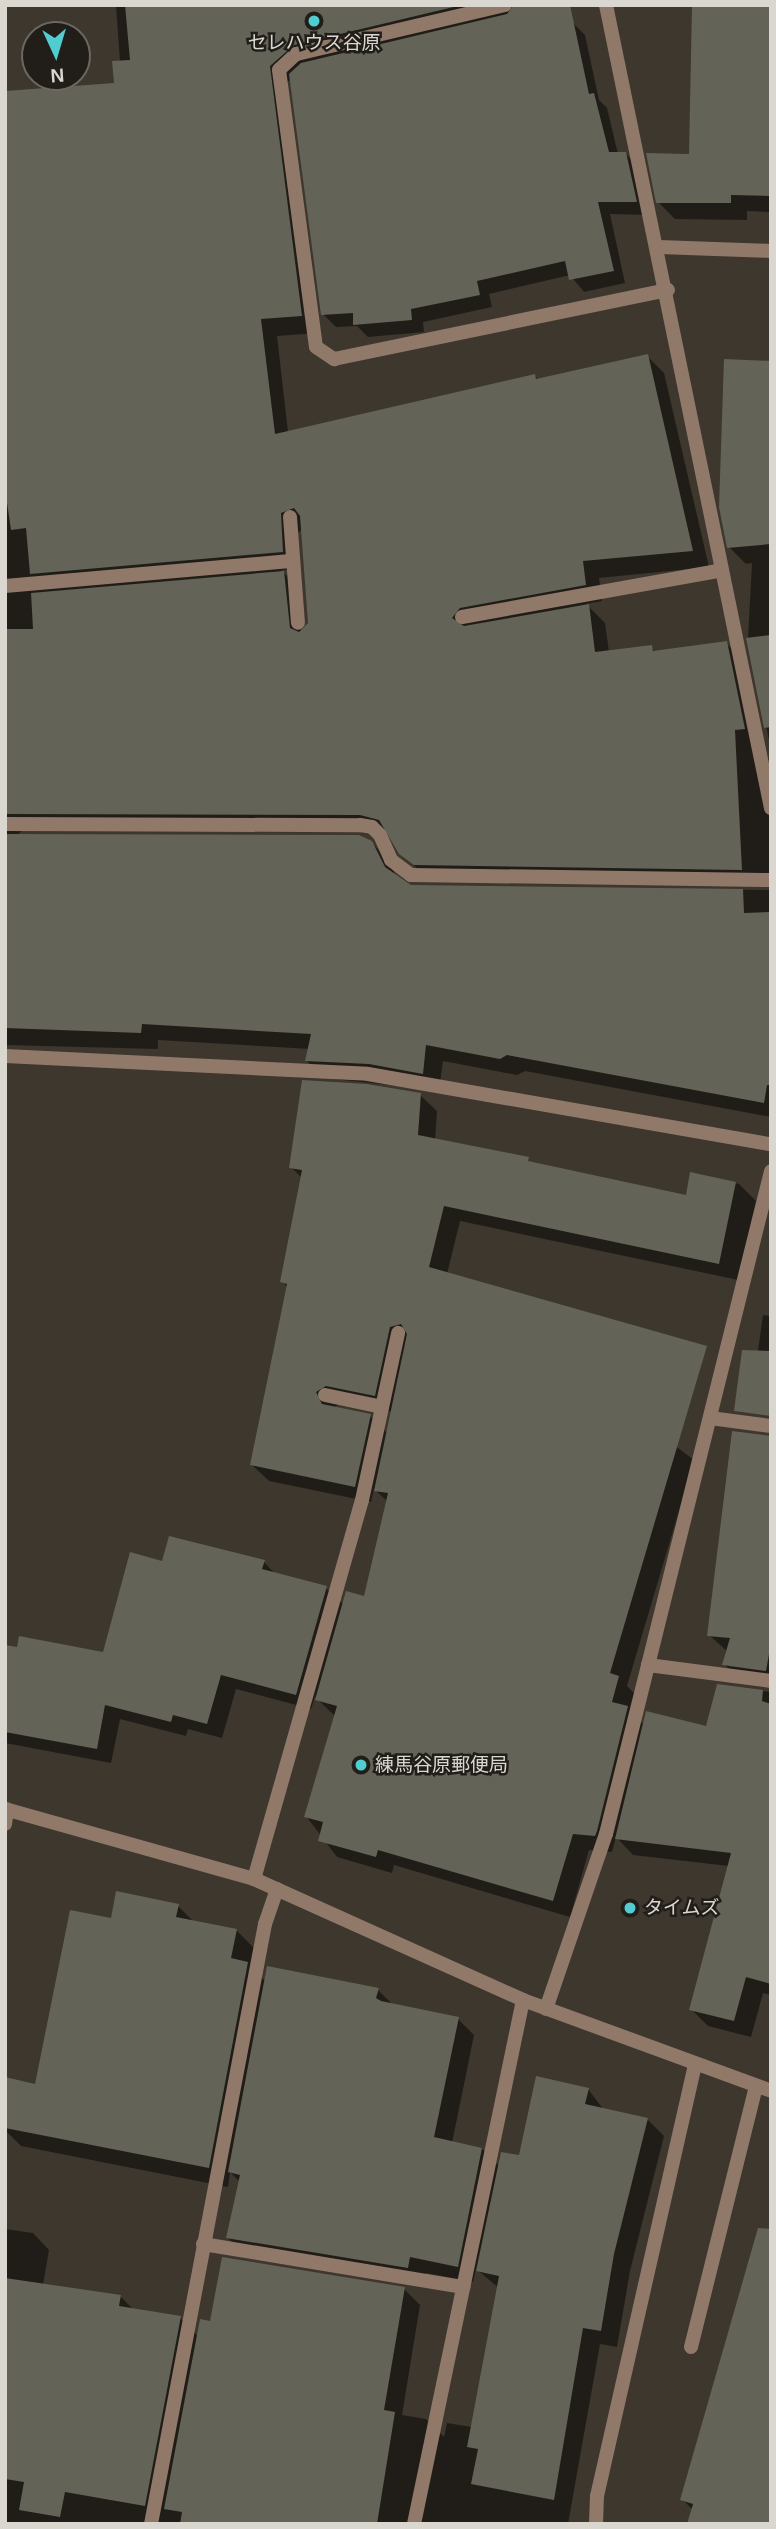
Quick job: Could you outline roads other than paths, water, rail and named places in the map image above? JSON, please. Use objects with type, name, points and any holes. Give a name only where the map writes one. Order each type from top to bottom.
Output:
[{"type":"street","points":[[505,5],[296,54],[279,70],[316,347],[334,359],[668,290]]},
{"type":"street","points":[[606,5],[668,290],[771,808]]},
{"type":"street","points":[[659,247],[771,251]]},
{"type":"street","points":[[290,517],[298,623]]},
{"type":"street","points":[[5,586],[293,561]]},
{"type":"street","points":[[462,617],[722,570]]},
{"type":"street","points":[[5,824],[360,825],[372,827],[391,860],[411,875],[771,880]]},
{"type":"street","points":[[5,1056],[368,1074],[771,1144]]},
{"type":"street","points":[[546,2008],[606,1834],[771,1171]]},
{"type":"street","points":[[254,1880],[362,1500],[398,1333]]},
{"type":"street","points":[[325,1395],[382,1407]]},
{"type":"street","points":[[710,1418],[771,1426]]},
{"type":"street","points":[[648,1665],[771,1681]]},
{"type":"street","points":[[6,1814],[254,1880],[523,2000],[771,2091]]},
{"type":"street","points":[[151,2524],[264,1924],[277,1889]]},
{"type":"street","points":[[414,2524],[523,2000]]},
{"type":"street","points":[[596,2524],[597,2496],[695,2064]]},
{"type":"street","points":[[691,2347],[756,2086]]},
{"type":"street","points":[[203,2244],[463,2287]]},
{"type":"place","name":"セレハウス谷原","points":[[314,21]]},
{"type":"place","name":"練馬谷原郵便局","points":[[361,1765]]},
{"type":"place","name":"タイムズ","points":[[630,1908]]}]
